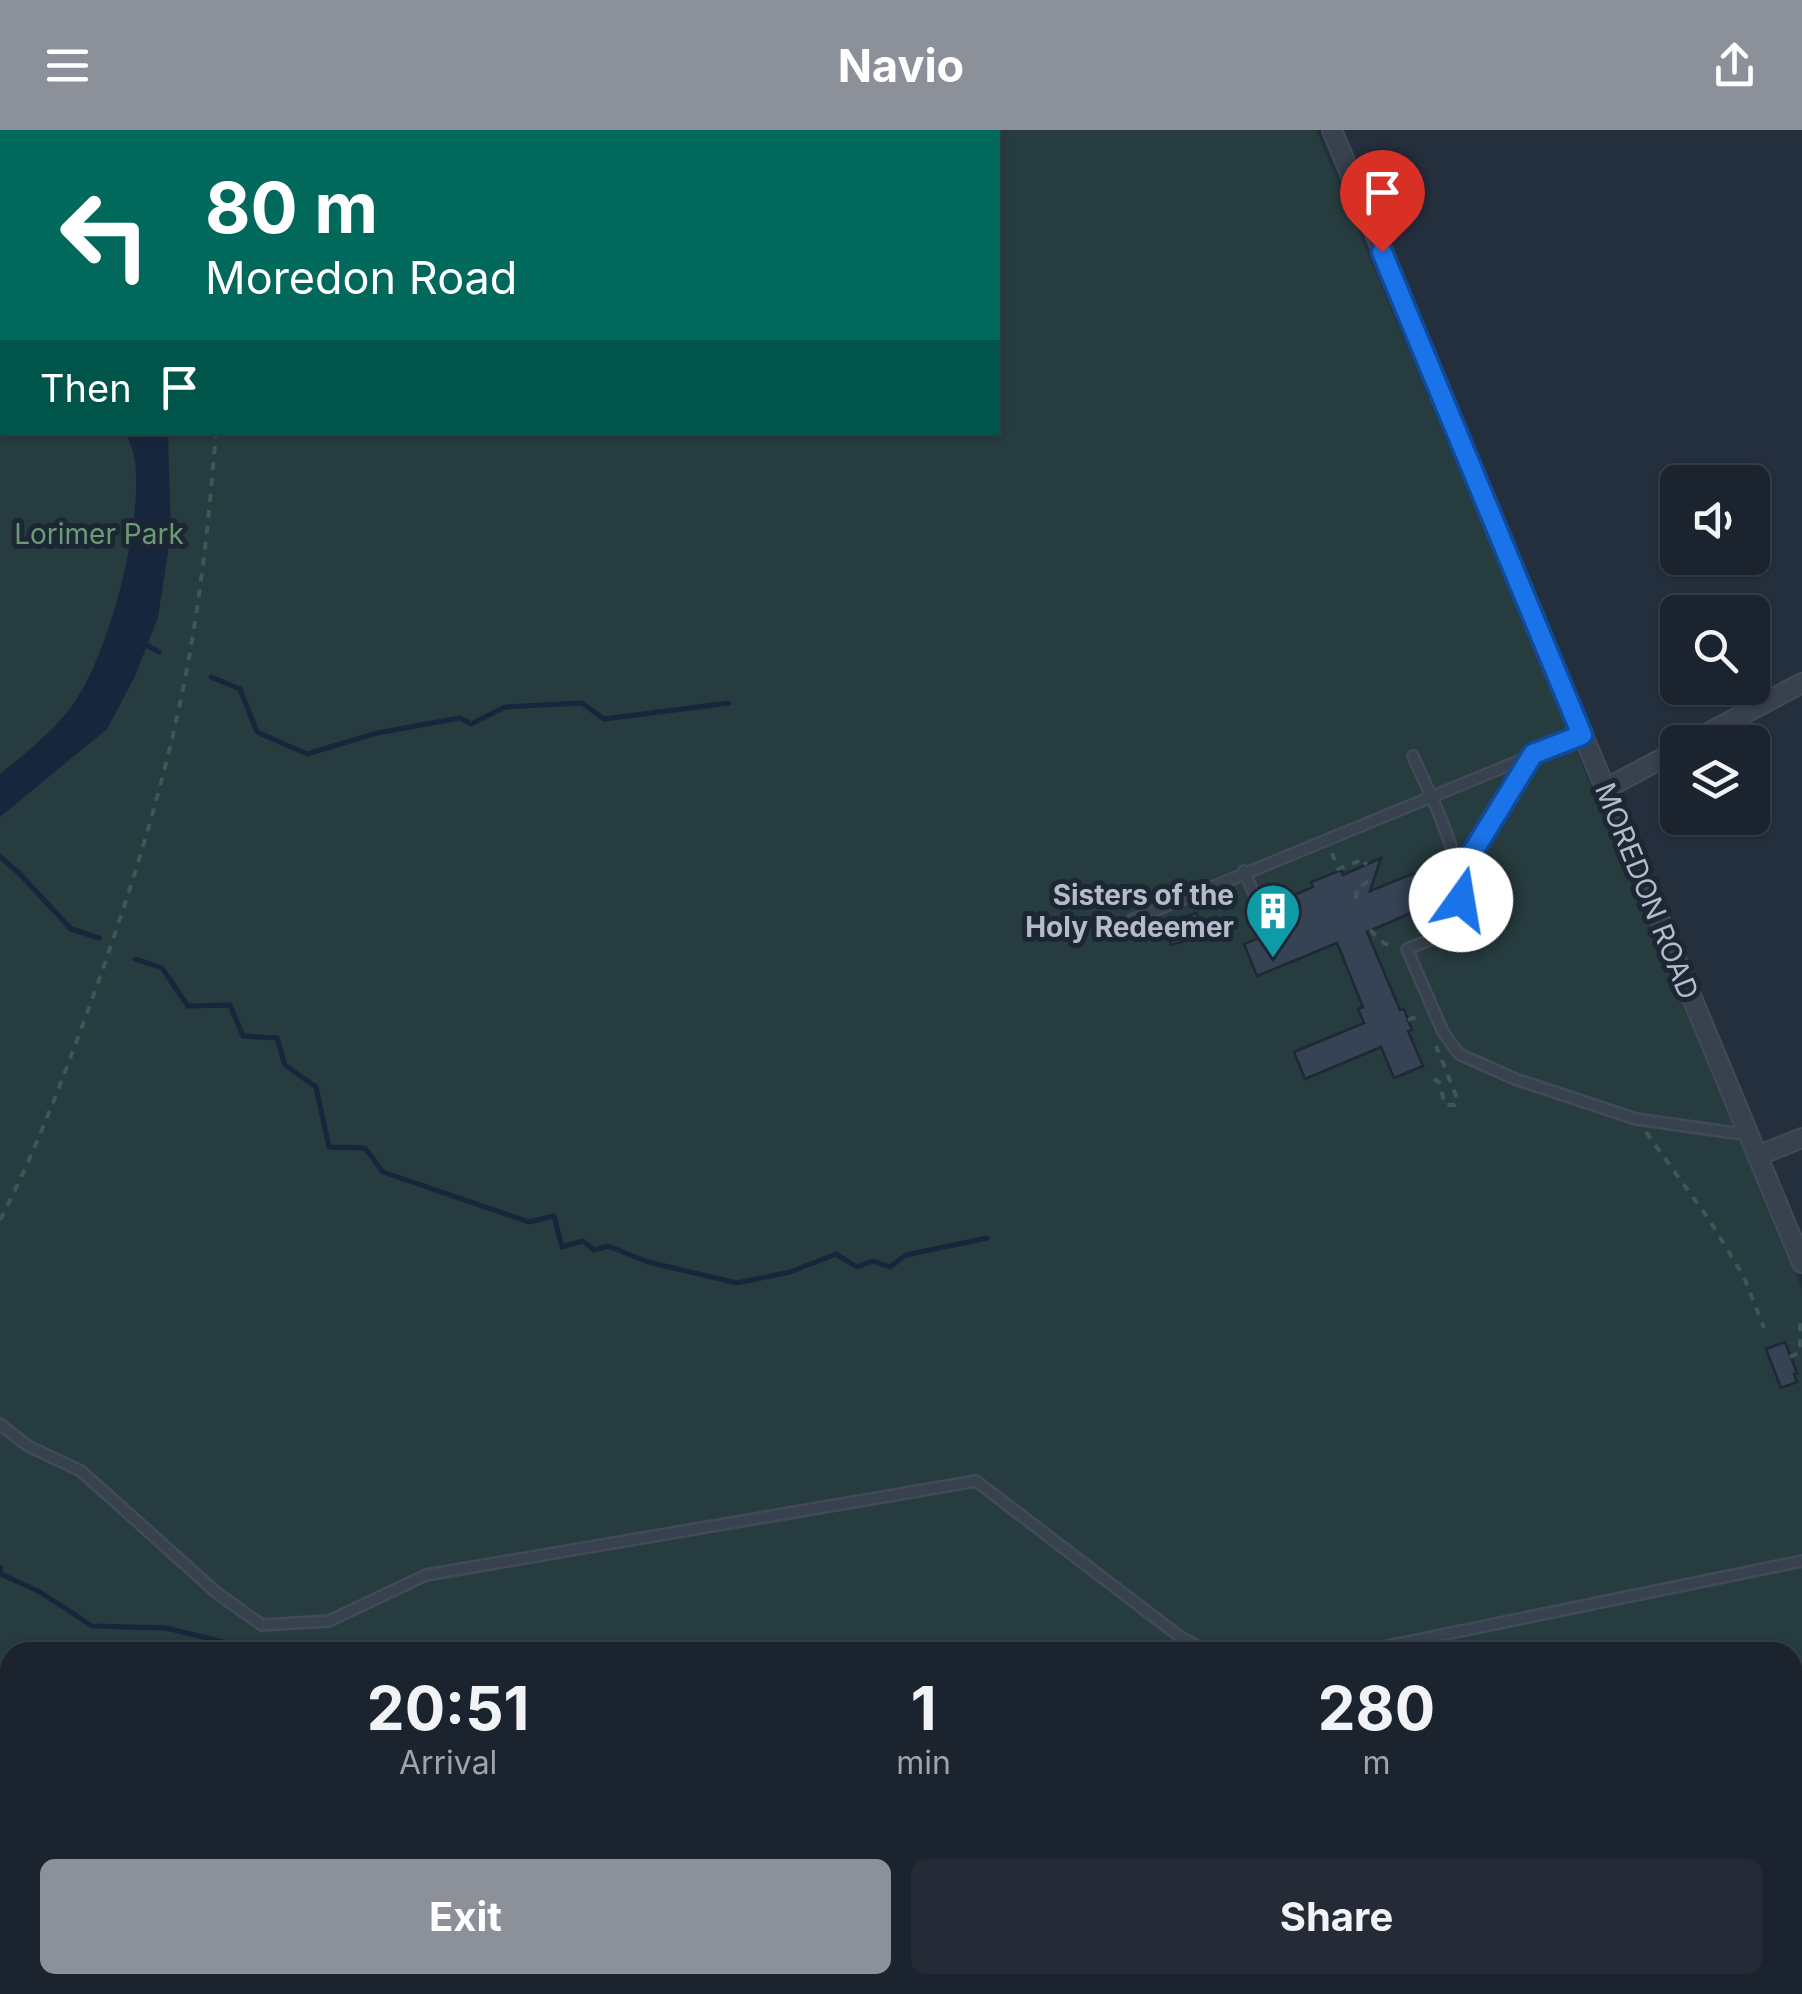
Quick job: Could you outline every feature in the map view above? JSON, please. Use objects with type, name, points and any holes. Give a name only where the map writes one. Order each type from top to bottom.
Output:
[{"type":"street","name":"MOREDON ROAD","points":[[1332,130],[1802,1263]]},
{"type":"street","points":[[1723,725],[1802,683]]},
{"type":"street","points":[[1605,789],[1660,760]]},
{"type":"street","points":[[1757,1156],[1802,1138]]},
{"type":"lane","points":[[1132,920],[1582,735]]},
{"type":"lane","points":[[1460,873],[1533,754]]},
{"type":"lane","points":[[1413,756],[1460,873],[1461,900],[1442,933],[1407,950],[1443,1032],[1459,1054],[1547,1090],[1636,1119],[1748,1135]]},
{"type":"lane","points":[[1244,871],[1266,924]]},
{"type":"lane","points":[[0,1424],[28,1446],[81,1471],[217,1593],[262,1625],[330,1621],[426,1575],[976,1482],[1190,1642]]},
{"type":"lane","points":[[1407,1642],[1802,1561]]},
{"type":"path","points":[[0,1220],[54,1101],[108,957],[139,860],[189,656],[205,556],[216,435]]},
{"type":"path","points":[[1339,834],[1341,848],[1332,853],[1338,869],[1364,860],[1366,865]]},
{"type":"path","points":[[1356,899],[1357,888],[1369,882],[1370,874]]},
{"type":"path","points":[[1370,930],[1385,944],[1398,944]]},
{"type":"path","points":[[1408,1020],[1427,1012]]},
{"type":"path","points":[[1429,1031],[1457,1098],[1455,1106],[1445,1104],[1439,1082],[1434,1080]]},
{"type":"path","points":[[1636,1119],[1710,1221],[1744,1277],[1764,1328]]},
{"type":"path","points":[[1790,1356],[1800,1352],[1800,1316]]},
{"type":"green space","name":"Lorimer Park","points":[[1000,130],[1316,130],[1802,1289],[1802,1642],[0,1642],[0,435],[1000,435]]},
{"type":"water","points":[[127,435],[168,435],[171,533],[158,617],[135,676],[107,729],[0,817],[0,774],[68,711],[83,689],[109,627],[134,520],[133,451]]},
{"type":"building","name":"Sisters of the Holy Redeemer","points":[[1381,858],[1370,891],[1412,874],[1431,875],[1438,891],[1427,906],[1367,932],[1400,1010],[1404,1009],[1412,1030],[1408,1031],[1423,1066],[1394,1078],[1381,1047],[1305,1079],[1294,1052],[1364,1023],[1358,1009],[1363,1007],[1337,943],[1257,976],[1244,944],[1294,924],[1284,899],[1313,887],[1311,882],[1341,870],[1343,875]]},
{"type":"building","points":[[1197,913],[1203,936],[1171,945],[1164,922]]},
{"type":"building","points":[[1785,1342],[1797,1382],[1781,1388],[1766,1349]]},
{"type":"waterway","points":[[144,644],[159,652]]},
{"type":"waterway","points":[[211,677],[240,689],[257,732],[307,754],[377,733],[460,718],[471,724],[505,707],[582,703],[604,719],[729,703]]},
{"type":"waterway","points":[[0,857],[71,929],[99,938]]},
{"type":"waterway","points":[[135,959],[162,968],[188,1006],[230,1005],[243,1036],[277,1038],[285,1065],[316,1087],[329,1147],[365,1148],[383,1172],[529,1222],[554,1216],[562,1247],[583,1241],[594,1250],[608,1246],[648,1262],[737,1283],[790,1272],[836,1254],[857,1267],[873,1261],[890,1267],[906,1255],[987,1238]]},
{"type":"waterway","points":[[0,1567],[1,1574],[40,1592],[92,1626],[166,1628],[223,1642]]},
{"type":"place","name":"Sisters of the Holy Redeemer","points":[[1273,960]]},
{"type":"route","points":[[1382,252],[1582,735],[1533,754],[1460,873],[1461,900]]}]
